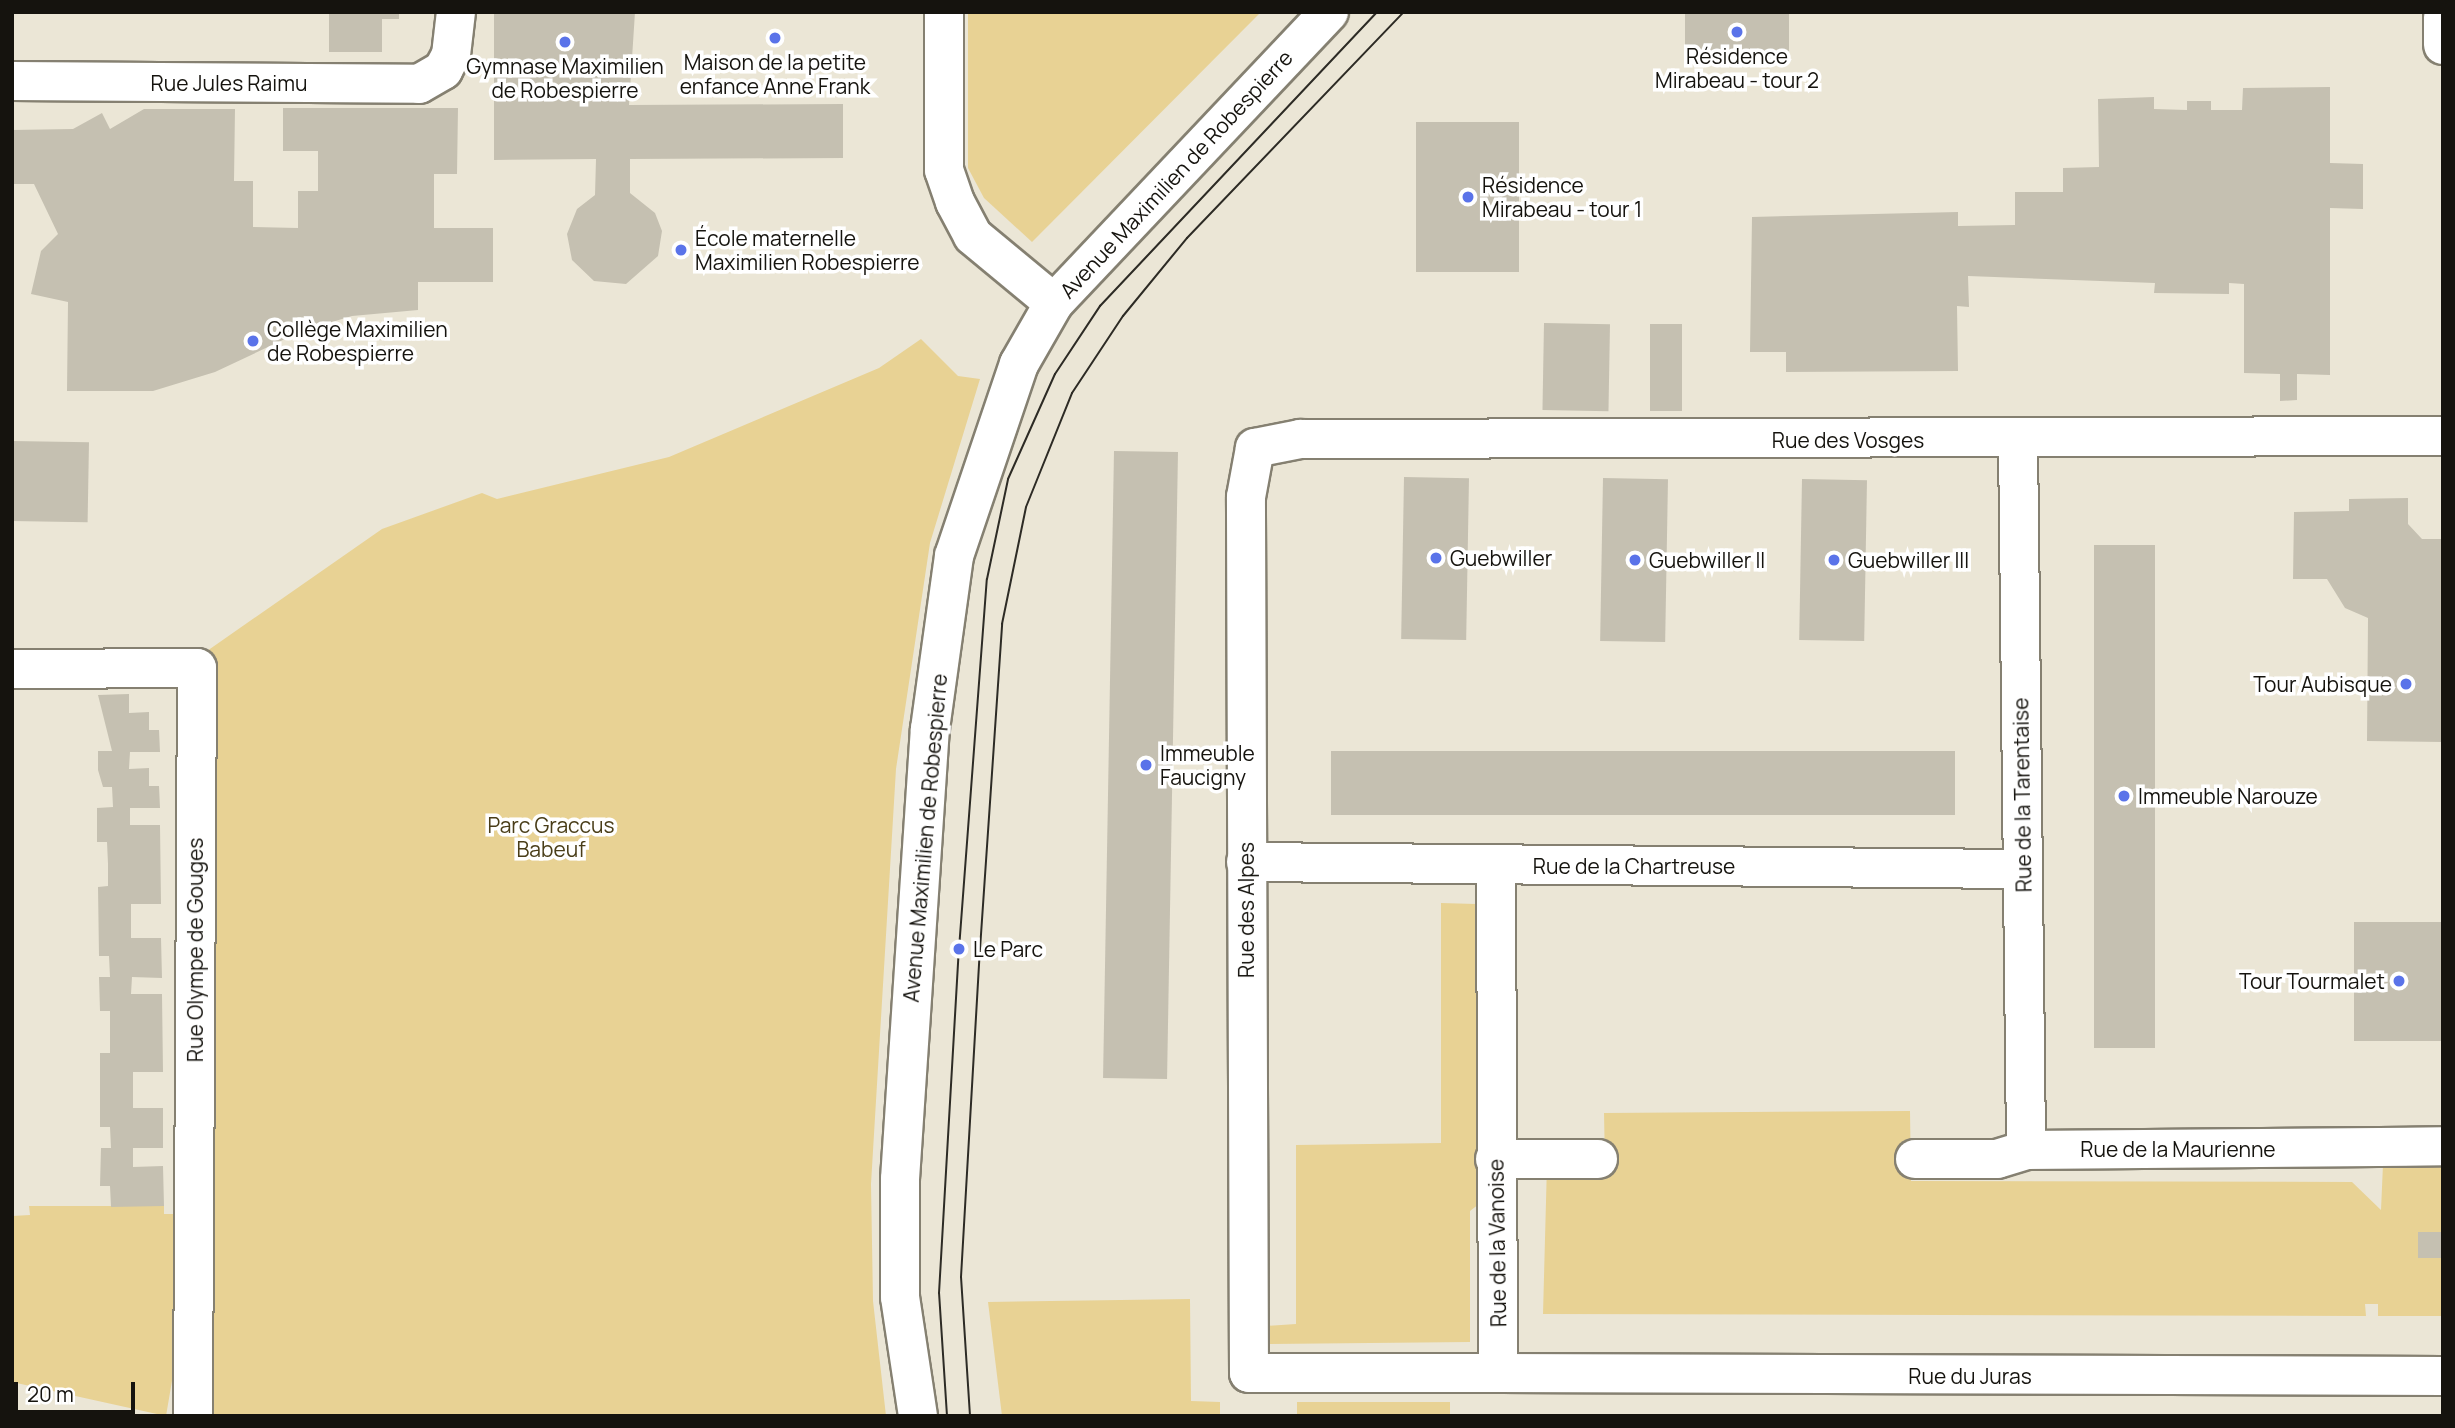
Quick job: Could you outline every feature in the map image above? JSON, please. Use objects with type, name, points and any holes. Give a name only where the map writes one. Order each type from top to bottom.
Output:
[{"type":"street","name":"Rue Jules Raimu","points":[[12,82],[419,84],[443,70],[456,38],[456,12]]},
{"type":"street","points":[[944,12],[944,170],[955,202],[973,236],[1054,303]]},
{"type":"street","name":"Avenue Maximilien de Robespierre","points":[[918,1416],[900,1297],[900,1179],[930,729],[954,556],[1019,364],[1054,303],[1329,12]]},
{"type":"street","points":[[2443,17],[2443,45]]},
{"type":"street","name":"Rue des Vosges","points":[[1255,448],[1300,439],[2018,440],[2443,436]]},
{"type":"street","name":"Rue de la Tarentaise","points":[[2018,440],[2026,1150]]},
{"type":"street","name":"Rue des Alpes","points":[[1255,448],[1246,497],[1249,1373],[1498,1373]]},
{"type":"street","name":"Rue Olympe de Gouges","points":[[12,668],[197,668],[194,1416]]},
{"type":"street","name":"Rue de la Chartreuse","points":[[1246,863],[2023,870]]},
{"type":"street","name":"Rue de la Vanoise","points":[[1496,865],[1495,1159],[1498,1373]]},
{"type":"street","name":"Rue de la Maurienne","points":[[1915,1159],[1997,1159],[2026,1150],[2443,1146]]},
{"type":"street","points":[[1495,1159],[1598,1159]]},
{"type":"street","name":"Rue du Juras","points":[[1498,1373],[2443,1376]]},
{"type":"green space","points":[[968,12],[1261,12],[1032,242],[984,198],[968,168]]},
{"type":"green space","name":"Parc Graccus Babeuf","points":[[921,339],[958,376],[980,379],[930,543],[896,769],[871,1184],[873,1301],[886,1416],[214,1416],[207,651],[382,529],[482,493],[497,499],[669,457],[879,368]]},
{"type":"green space","points":[[1441,903],[1476,904],[1479,1204],[1470,1211],[1470,1342],[1264,1344],[1264,1326],[1296,1324],[1296,1145],[1441,1143]]},
{"type":"green space","points":[[1910,1111],[1911,1181],[2352,1182],[2381,1210],[2383,1164],[2443,1163],[2443,1232],[2418,1234],[2419,1258],[2443,1258],[2443,1316],[2378,1316],[2378,1304],[2365,1304],[2366,1316],[1543,1314],[1547,1164],[1605,1164],[1604,1113]]},
{"type":"green space","points":[[29,1206],[164,1206],[164,1214],[176,1214],[174,1369],[166,1416],[12,1382],[12,1216],[30,1215]]},
{"type":"green space","points":[[1190,1299],[1191,1401],[1220,1402],[1220,1416],[1002,1416],[988,1302]]},
{"type":"green space","points":[[1297,1402],[1450,1402],[1450,1416],[1297,1416]]},
{"type":"building","points":[[329,12],[399,12],[399,19],[382,19],[382,52],[329,52]]},
{"type":"building","points":[[494,12],[635,12],[629,105],[843,104],[843,158],[630,159],[630,193],[655,213],[662,231],[658,256],[626,284],[594,281],[572,260],[567,234],[577,209],[595,195],[596,159],[494,160]]},
{"type":"building","name":"Résidence Mirabeau - tour 2","points":[[1685,12],[1789,12],[1789,52],[1685,52]]},
{"type":"building","points":[[2330,87],[2330,163],[2363,164],[2363,209],[2330,208],[2330,375],[2297,374],[2297,400],[2280,401],[2280,374],[2244,373],[2244,284],[2229,283],[2229,294],[2154,293],[2155,283],[1968,276],[1969,307],[1957,306],[1958,371],[1786,372],[1786,352],[1750,352],[1752,217],[1958,212],[1958,226],[2015,225],[2015,192],[2063,192],[2063,168],[2099,167],[2098,99],[2154,97],[2154,109],[2187,110],[2187,101],[2211,101],[2211,110],[2242,110],[2243,88]]},
{"type":"building","points":[[283,108],[458,108],[457,174],[434,174],[434,228],[493,228],[493,282],[418,282],[418,310],[352,316],[302,331],[215,372],[153,391],[67,391],[68,302],[31,294],[41,251],[58,234],[34,184],[12,184],[12,130],[73,129],[102,113],[110,129],[144,109],[235,109],[234,181],[253,181],[253,227],[298,228],[298,191],[318,191],[318,151],[283,151]]},
{"type":"building","name":"Résidence Mirabeau - tour 1","points":[[1416,122],[1519,122],[1519,272],[1416,272]]},
{"type":"building","points":[[1544,323],[1610,324],[1608,411],[1542,410]]},
{"type":"building","points":[[1650,324],[1682,324],[1682,411],[1650,411]]},
{"type":"building","points":[[12,441],[89,442],[88,522],[12,521]]},
{"type":"building","name":"Immeuble Faucigny","points":[[1114,451],[1178,452],[1167,1079],[1103,1078]]},
{"type":"building","name":"Guebwiller","points":[[1404,477],[1469,478],[1466,640],[1401,639]]},
{"type":"building","name":"Guebwiller II","points":[[1603,478],[1668,479],[1665,642],[1600,641]]},
{"type":"building","name":"Guebwiller III","points":[[1802,479],[1867,480],[1864,641],[1799,640]]},
{"type":"building","points":[[2408,498],[2408,524],[2422,539],[2443,539],[2443,742],[2367,741],[2368,618],[2345,608],[2327,579],[2293,579],[2294,512],[2349,511],[2349,499]]},
{"type":"building","name":"Immeuble Narouze","points":[[2094,545],[2155,545],[2155,1048],[2094,1048]]},
{"type":"building","points":[[129,694],[129,713],[149,712],[149,730],[159,730],[160,752],[130,752],[129,769],[149,768],[149,786],[159,786],[160,808],[130,808],[130,825],[160,825],[161,904],[131,904],[131,938],[161,938],[162,978],[132,977],[131,994],[162,994],[163,1072],[133,1072],[133,1108],[163,1108],[163,1148],[133,1148],[133,1167],[163,1166],[164,1206],[111,1207],[110,1186],[100,1186],[101,1148],[111,1148],[110,1127],[100,1127],[100,1053],[110,1053],[110,1011],[100,1011],[99,977],[110,977],[109,956],[99,956],[98,887],[108,886],[108,864],[107,842],[97,842],[97,808],[113,807],[112,787],[103,787],[98,770],[98,751],[112,751],[98,695]]},
{"type":"building","points":[[1331,751],[1955,751],[1955,815],[1331,815]]},
{"type":"building","name":"Tour Tourmalet","points":[[2354,922],[2443,922],[2443,1041],[2354,1041]]},
{"type":"building","points":[[2418,1232],[2443,1232],[2443,1258],[2418,1258]]},
{"type":"tram line","points":[[947,1416],[939,1293],[959,949],[987,579],[1008,479],[1055,374],[1100,306],[1377,12]]},
{"type":"tram line","points":[[970,1416],[961,1277],[980,949],[1002,624],[1026,507],[1072,393],[1123,316],[1187,238],[1404,12]]},
{"type":"place","name":"Résidence Mirabeau - tour 2","points":[[1737,32]]},
{"type":"place","name":"Maison de la petite enfance Anne Frank","points":[[775,38]]},
{"type":"place","name":"Gymnase Maximilien de Robespierre","points":[[565,42]]},
{"type":"place","name":"Résidence Mirabeau - tour 1","points":[[1468,197]]},
{"type":"place","name":"École maternelle Maximilien Robespierre","points":[[681,250]]},
{"type":"place","name":"Collège Maximilien de Robespierre","points":[[253,341]]},
{"type":"place","name":"Guebwiller","points":[[1436,558]]},
{"type":"place","name":"Guebwiller II","points":[[1635,560]]},
{"type":"place","name":"Guebwiller III","points":[[1834,560]]},
{"type":"place","name":"Tour Aubisque","points":[[2406,684]]},
{"type":"place","name":"Immeuble Faucigny","points":[[1146,765]]},
{"type":"place","name":"Immeuble Narouze","points":[[2124,796]]},
{"type":"place","name":"Le Parc","points":[[959,949]]},
{"type":"place","name":"Tour Tourmalet","points":[[2399,981]]}]
